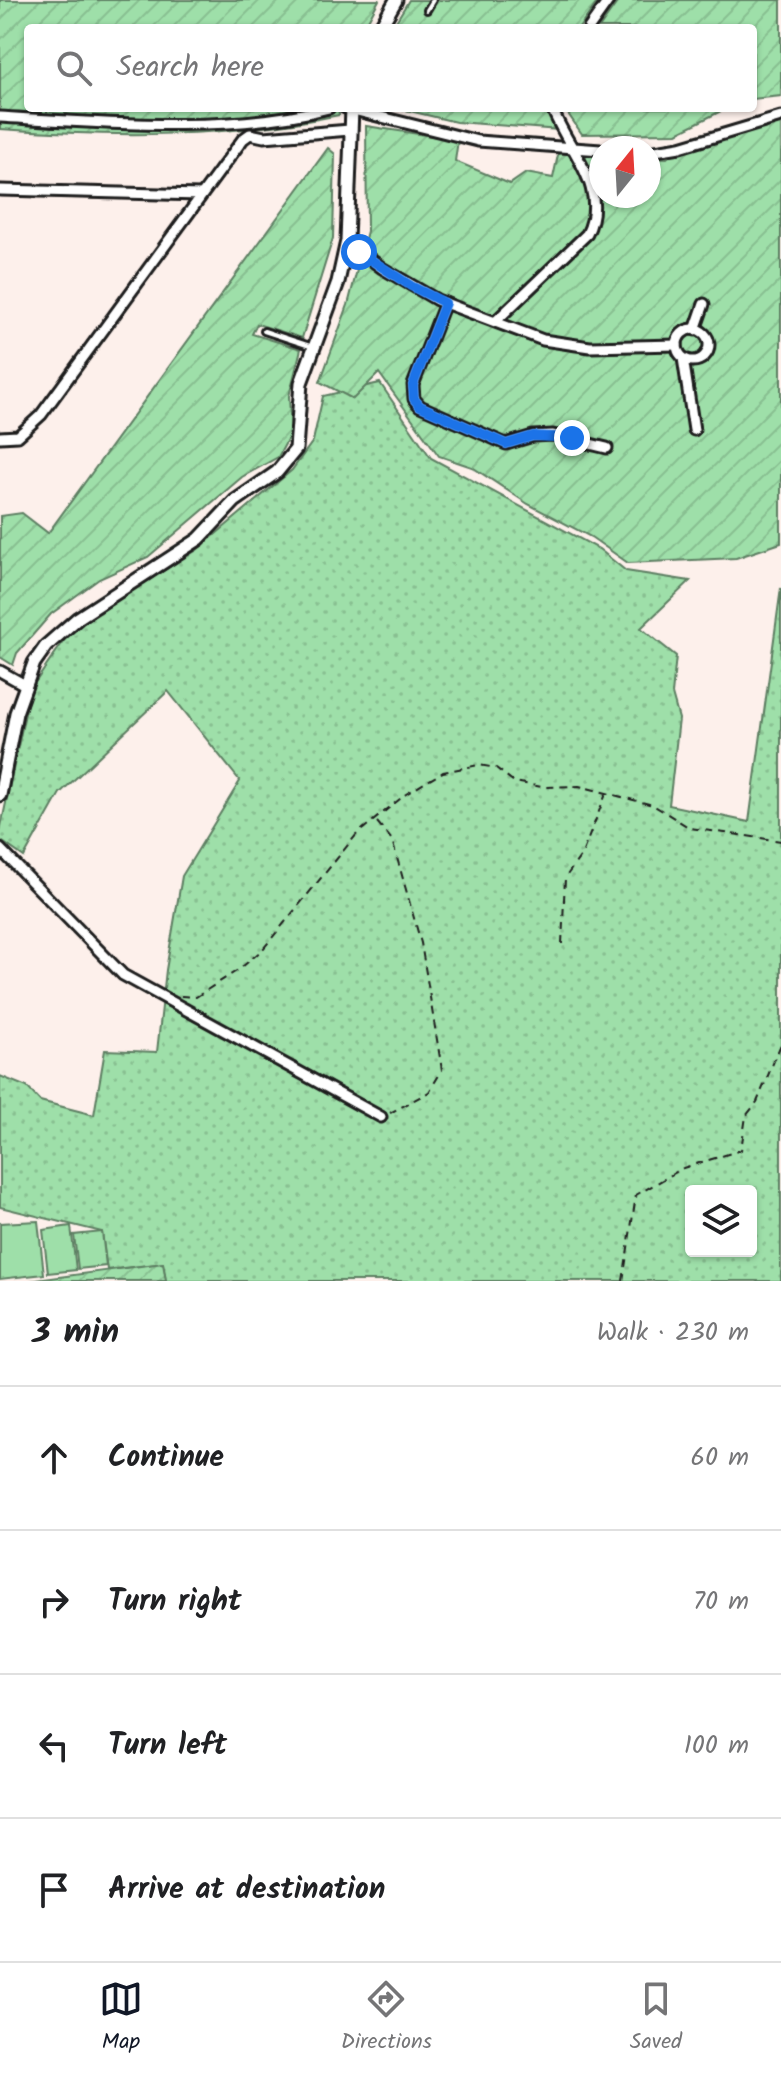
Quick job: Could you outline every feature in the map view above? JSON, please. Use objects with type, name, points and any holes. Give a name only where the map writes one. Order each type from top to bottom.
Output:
[{"type":"street","points":[[382,24],[396,0]]},
{"type":"street","points":[[592,24],[609,0]]},
{"type":"street","points":[[0,117],[244,122],[313,112]]},
{"type":"street","points":[[0,790],[25,685],[34,663],[57,633],[199,539],[235,501],[289,460],[299,437],[301,383],[338,282],[347,241],[350,112]]},
{"type":"street","points":[[362,112],[478,141],[589,149]]},
{"type":"street","points":[[497,320],[587,234],[594,219],[593,188],[554,112]]},
{"type":"street","points":[[661,150],[781,117]]},
{"type":"street","points":[[0,437],[18,436],[41,415],[201,195],[250,134],[264,137],[350,130]]},
{"type":"street","points":[[0,190],[201,195]]},
{"type":"street","points":[[347,241],[411,286],[445,303],[568,346],[677,345]]},
{"type":"street","points":[[445,303],[413,385],[414,399],[420,406],[506,444],[533,436],[553,435],[607,448]]},
{"type":"street","points":[[695,330],[704,304]]},
{"type":"street","points":[[677,345],[683,333],[695,330],[707,338],[708,352],[697,361],[683,358]]},
{"type":"street","points":[[677,345],[683,358],[694,430]]},
{"type":"street","points":[[0,671],[25,685]]},
{"type":"street","points":[[0,849],[104,959],[123,975],[381,1117]]},
{"type":"lane","points":[[427,10],[433,0]]},
{"type":"lane","points":[[264,331],[313,347]]},
{"type":"path","points":[[158,994],[196,997],[241,968],[263,949],[357,834],[376,822],[406,794],[443,772],[479,765],[496,768],[514,782],[542,787],[579,786],[653,805],[690,828],[781,841]]},
{"type":"path","points":[[562,944],[565,878],[582,854],[606,793]]},
{"type":"path","points":[[376,822],[385,827],[392,840],[421,943],[442,1070],[429,1092],[408,1107],[381,1117]]},
{"type":"path","points":[[623,1281],[636,1195],[683,1168],[741,1150],[746,1116],[757,1102],[781,1044]]},
{"type":"green space","points":[[0,0],[379,0],[366,24],[24,24],[24,112],[339,112],[339,115],[255,128],[170,134],[0,129]]},
{"type":"green space","points":[[409,0],[599,0],[582,24],[394,24]]},
{"type":"green space","points":[[619,0],[781,0],[781,96],[757,99],[757,24],[602,24]]},
{"type":"green space","points":[[414,112],[549,112],[560,130],[456,122]]},
{"type":"green space","points":[[567,112],[719,112],[677,133],[582,134]]},
{"type":"green space","points":[[781,121],[781,543],[736,558],[628,563],[591,537],[528,504],[472,467],[439,456],[379,373],[353,399],[320,382],[348,305],[367,231],[366,126],[458,140],[455,161],[510,184],[526,173],[553,178],[559,150],[589,152],[589,208],[661,208],[661,158],[667,158],[681,145]]},
{"type":"green space","points":[[328,148],[335,154],[333,238],[302,338],[257,324],[252,334],[301,349],[289,396],[291,433],[278,457],[242,477],[148,557],[99,579],[51,614],[17,653],[13,665],[0,657],[0,516],[22,513],[48,533]]},
{"type":"green space","points":[[380,383],[431,458],[599,549],[626,571],[690,581],[641,628],[676,656],[672,694],[679,719],[669,805],[749,822],[781,588],[781,1281],[166,1281],[163,1263],[107,1270],[102,1232],[0,1207],[0,1076],[27,1087],[40,1101],[94,1115],[105,1050],[157,1052],[166,970],[182,876],[240,781],[168,691],[60,793],[24,857],[0,840],[0,831],[30,690],[74,626],[197,550],[292,470],[313,441],[323,396]]},
{"type":"green space","points":[[38,1221],[44,1274],[0,1279],[0,1223]]},
{"type":"green space","points":[[71,1226],[76,1270],[48,1273],[43,1230]]},
{"type":"green space","points":[[102,1232],[106,1266],[78,1269],[74,1235]]},
{"type":"green space","points":[[163,1263],[166,1281],[29,1281]]},
{"type":"route","points":[[359,252],[411,286],[445,303],[413,385],[412,393],[420,406],[506,444],[533,436],[572,438]]}]
